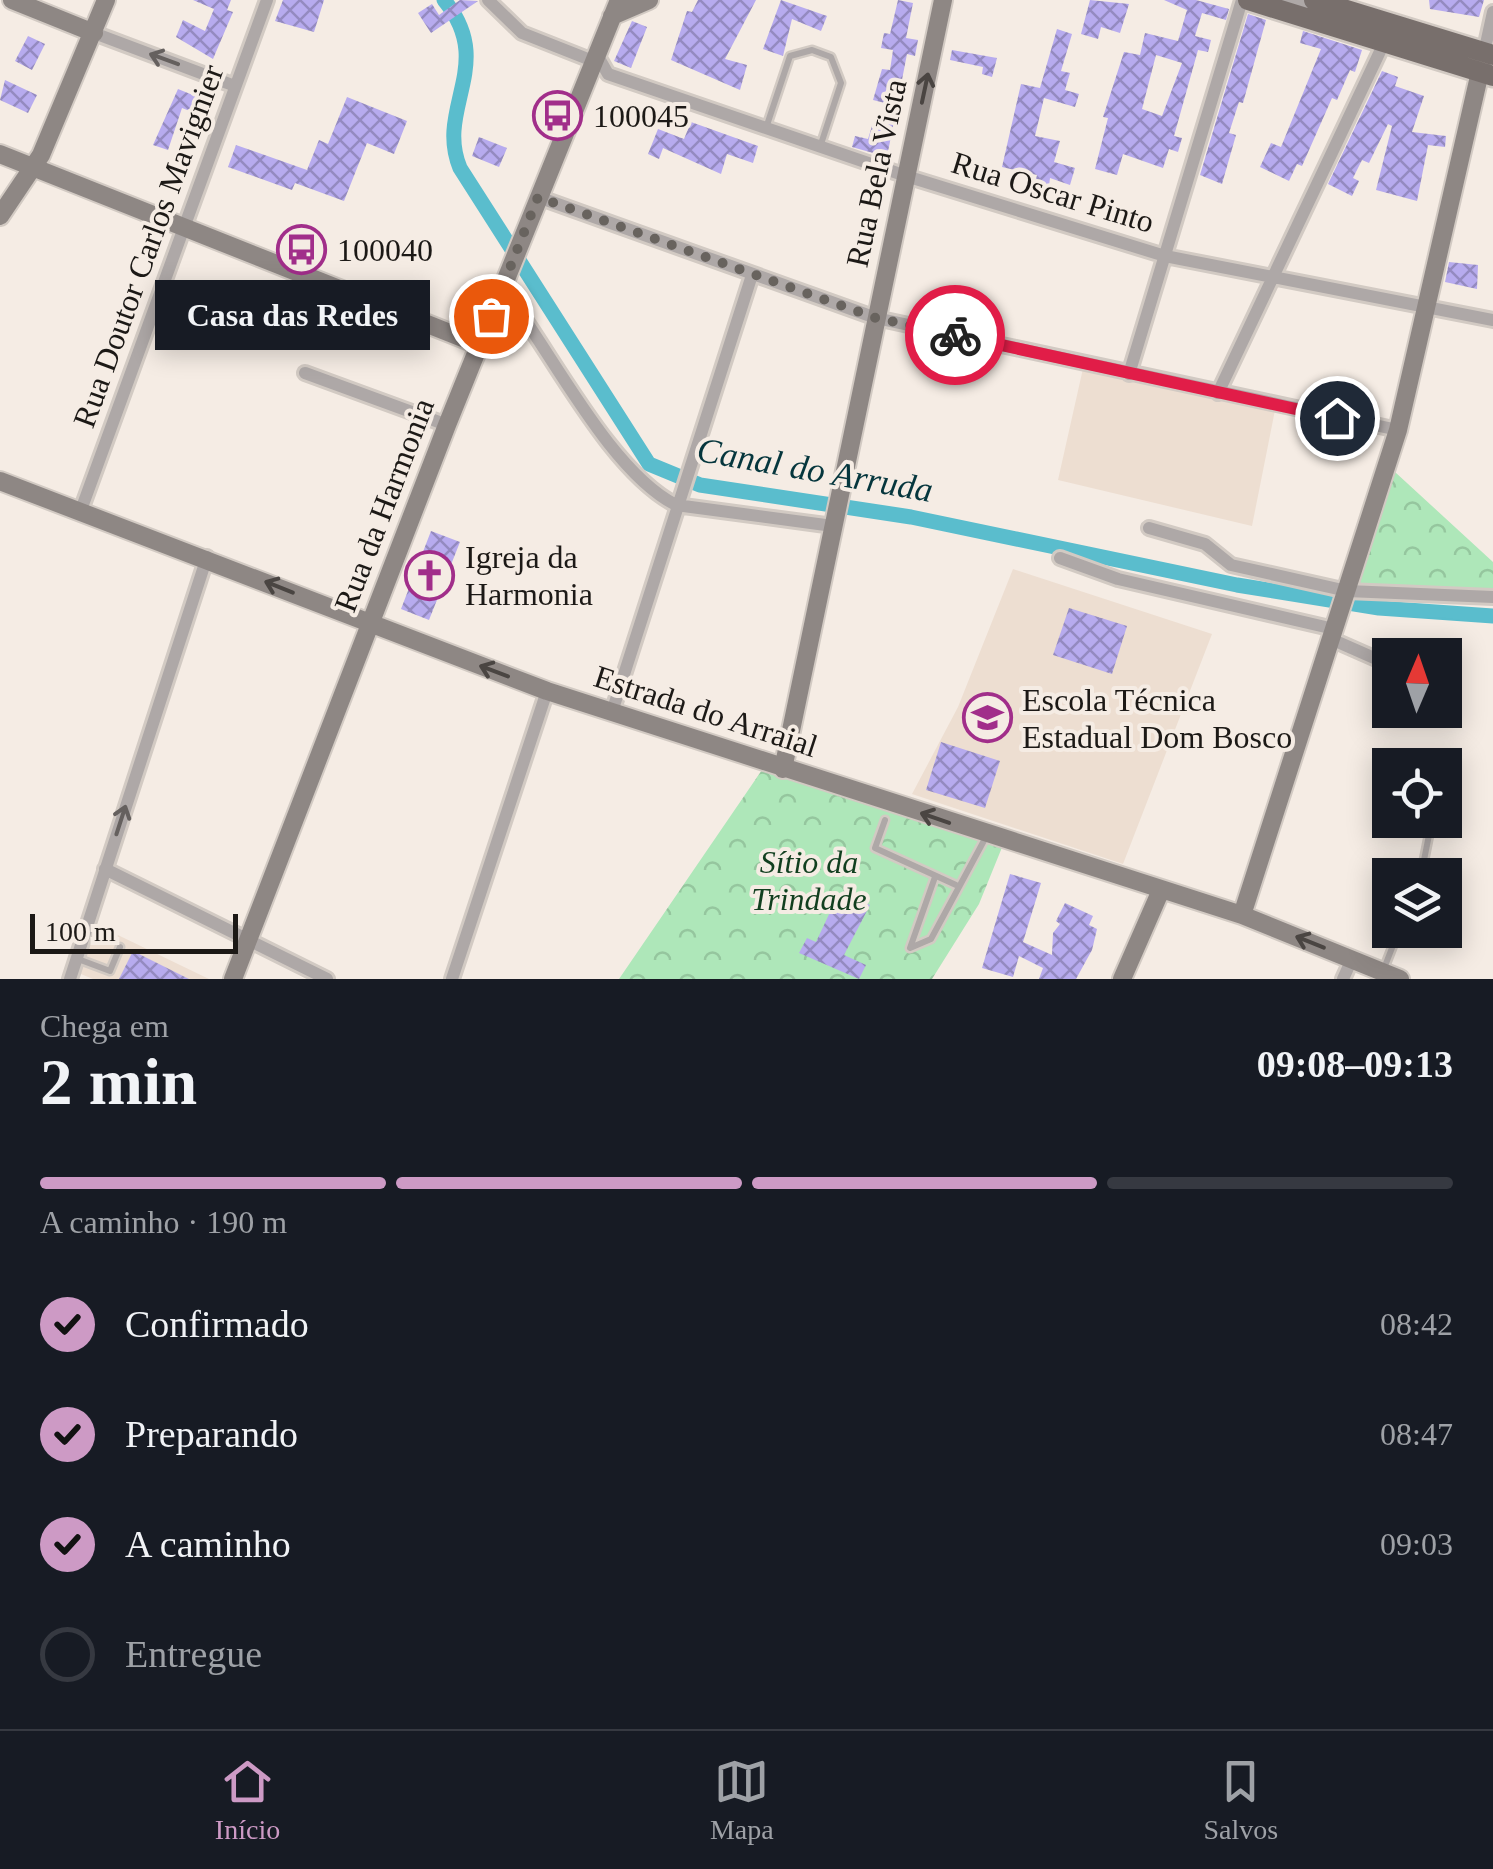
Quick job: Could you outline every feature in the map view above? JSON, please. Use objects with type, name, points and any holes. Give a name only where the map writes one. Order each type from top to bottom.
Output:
[{"type":"main road","points":[[1245,0],[1384,43],[1489,65]]},
{"type":"main road","points":[[1314,0],[1375,10],[1489,65]]},
{"type":"street","points":[[12,0],[235,86]]},
{"type":"street","points":[[0,216],[35,167],[106,0]]},
{"type":"street","name":"Rua Doutor Carlos Mavignier","points":[[81,510],[267,0]]},
{"type":"street","points":[[488,0],[522,33],[608,74]]},
{"type":"street","points":[[616,8],[649,0]]},
{"type":"street","name":"Rua Bela Vista","points":[[783,769],[943,0]]},
{"type":"street","points":[[1130,374],[1245,0]]},
{"type":"street","points":[[1266,0],[1489,65]]},
{"type":"street","points":[[1287,0],[1489,65]]},
{"type":"street","name":"Rua da Harmonia","points":[[233,979],[447,425],[616,8]]},
{"type":"street","points":[[1242,915],[1398,430],[1489,65],[1493,12]]},
{"type":"street","points":[[1218,393],[1384,43]]},
{"type":"street","points":[[591,64],[608,74]]},
{"type":"street","name":"Rua Oscar Pinto","points":[[608,74],[767,125],[906,176],[1164,256],[1493,320]]},
{"type":"street","points":[[0,154],[480,345]]},
{"type":"street","points":[[538,197],[876,318],[1398,430]]},
{"type":"street","points":[[612,712],[752,274]]},
{"type":"street","points":[[502,287],[615,452],[638,479],[677,502],[834,521]]},
{"type":"street","points":[[305,373],[447,425]]},
{"type":"street","name":"Estrada do Arraial","points":[[0,481],[547,691],[1242,915],[1391,975]]},
{"type":"street","points":[[1149,528],[1205,544],[1213,555],[1232,565],[1344,599],[1493,597]]},
{"type":"street","points":[[70,979],[206,558]]},
{"type":"street","points":[[1060,558],[1118,578],[1332,634],[1372,655]]},
{"type":"street","points":[[452,979],[547,691]]},
{"type":"street","points":[[105,869],[327,979]]},
{"type":"street","points":[[1122,979],[1161,890]]},
{"type":"street","points":[[1343,979],[1352,960]]},
{"type":"lane","points":[[767,125],[790,56],[820,51],[831,57],[840,84],[820,145]]},
{"type":"lane","points":[[885,820],[876,848],[956,885]]},
{"type":"lane","points":[[935,877],[910,948],[931,940],[956,885],[987,835]]},
{"type":"lane","points":[[76,958],[110,972],[120,947]]},
{"type":"lane","points":[[1391,975],[1396,948]]},
{"type":"shaded area","points":[[1084,364],[1276,405],[1252,526],[1058,480]]},
{"type":"shaded area","points":[[1013,569],[1212,634],[1123,864],[912,794],[958,707]]},
{"type":"shaded area","points":[[93,923],[209,979],[93,979],[76,972]]},
{"type":"green space","points":[[1395,472],[1493,562],[1493,595],[1357,589]]},
{"type":"green space","name":"Sítio da Trindade","points":[[766,764],[1005,840],[979,904],[932,979],[619,979]]},
{"type":"building","points":[[193,0],[231,0],[227,10],[233,12],[213,59],[176,37],[183,20],[205,31],[214,9]]},
{"type":"building","points":[[283,0],[324,0],[314,32],[275,21]]},
{"type":"building","points":[[460,0],[478,1],[431,33],[418,13],[432,4],[439,15]]},
{"type":"building","points":[[698,0],[756,0],[725,59],[747,65],[740,90],[671,60],[687,11],[692,12]]},
{"type":"building","points":[[781,0],[827,16],[821,31],[792,19],[783,56],[763,49]]},
{"type":"building","points":[[898,0],[913,3],[906,38],[918,40],[915,56],[907,54],[887,157],[852,147],[855,136],[868,139],[872,126],[880,128],[885,103],[873,100],[882,69],[890,70],[893,50],[881,48],[884,33],[890,34]]},
{"type":"building","points":[[1090,0],[1129,4],[1120,33],[1101,27],[1098,39],[1081,34]]},
{"type":"building","points":[[1164,0],[1196,0],[1229,9],[1226,20],[1202,13],[1195,36],[1211,40],[1208,52],[1198,50],[1174,136],[1182,138],[1178,152],[1169,149],[1163,168],[1123,154],[1117,175],[1095,169],[1108,118],[1103,117],[1124,52],[1140,55],[1145,33],[1178,41],[1187,10]],"holes":[[[1156,55],[1182,63],[1162,116],[1142,109]]]},
{"type":"building","points":[[1429,0],[1484,0],[1479,17],[1430,9]]},
{"type":"building","points":[[1248,14],[1266,20],[1243,103],[1239,102],[1229,133],[1236,135],[1222,184],[1200,175]]},
{"type":"building","points":[[632,21],[647,27],[631,68],[614,61]]},
{"type":"building","points":[[1057,29],[1072,34],[1061,71],[1070,73],[1065,90],[1079,94],[1075,107],[1044,98],[1035,136],[1060,141],[1054,162],[1075,168],[1070,185],[1050,178],[1049,186],[1035,183],[1037,175],[1002,167],[1021,84],[1040,88]]},
{"type":"building","points":[[1303,31],[1362,50],[1355,72],[1350,70],[1337,100],[1332,98],[1302,166],[1297,164],[1289,181],[1260,167],[1271,143],[1281,147],[1321,49],[1300,43]]},
{"type":"building","points":[[28,36],[45,44],[32,70],[15,61]]},
{"type":"building","points":[[952,50],[997,58],[992,77],[982,74],[983,67],[950,60]]},
{"type":"building","points":[[1382,71],[1398,77],[1395,86],[1424,96],[1412,132],[1446,136],[1445,147],[1428,145],[1417,201],[1376,190],[1392,126],[1388,124],[1369,163],[1362,160],[1353,178],[1359,181],[1352,196],[1328,184]]},
{"type":"building","points":[[5,80],[37,95],[28,113],[0,100]]},
{"type":"building","points":[[178,89],[205,100],[200,115],[182,108],[168,150],[153,145]]},
{"type":"building","points":[[347,97],[407,121],[394,154],[367,143],[344,201],[295,183],[292,190],[228,167],[236,145],[307,170],[319,140],[328,144]]},
{"type":"building","points":[[691,122],[758,146],[753,163],[727,154],[721,174],[663,148],[659,159],[648,154],[658,129],[684,139]]},
{"type":"building","points":[[479,137],[507,148],[499,167],[472,156]]},
{"type":"building","points":[[1449,262],[1478,265],[1477,289],[1445,282]]},
{"type":"building","name":"Igreja da Harmonia","points":[[431,531],[460,542],[429,620],[401,609]]},
{"type":"building","points":[[1069,608],[1127,626],[1112,674],[1053,655]]},
{"type":"building","points":[[941,742],[1000,761],[985,808],[926,790]]},
{"type":"building","points":[[1010,874],[1041,883],[1023,942],[1052,955],[1053,933],[1060,924],[1056,921],[1065,903],[1093,916],[1089,925],[1097,929],[1092,950],[1076,979],[1039,979],[1043,968],[1019,956],[1013,977],[982,968]]},
{"type":"building","points":[[839,893],[870,905],[844,955],[866,965],[859,979],[799,953],[807,938],[816,942]]},
{"type":"building","points":[[133,951],[189,979],[119,979]]},
{"type":"waterway","name":"Canal do Arruda","points":[[444,0],[459,23],[465,45],[466,65],[454,125],[460,168],[649,464],[700,485],[911,517],[1237,585],[1379,608],[1493,616]]},
{"type":"way so far","points":[[491,316],[538,197],[876,318],[955,335]]},
{"type":"place","name":"100045","points":[[558,116]]},
{"type":"place","name":"100040","points":[[302,250]]},
{"type":"place","name":"Casa das Redes","points":[[491,316]]},
{"type":"place","name":"Igreja da Harmonia","points":[[430,575]]},
{"type":"place","name":"Escola Técnica Estadual Dom Bosco","points":[[987,718]]},
{"type":"route","points":[[955,335],[1337,418]]}]
